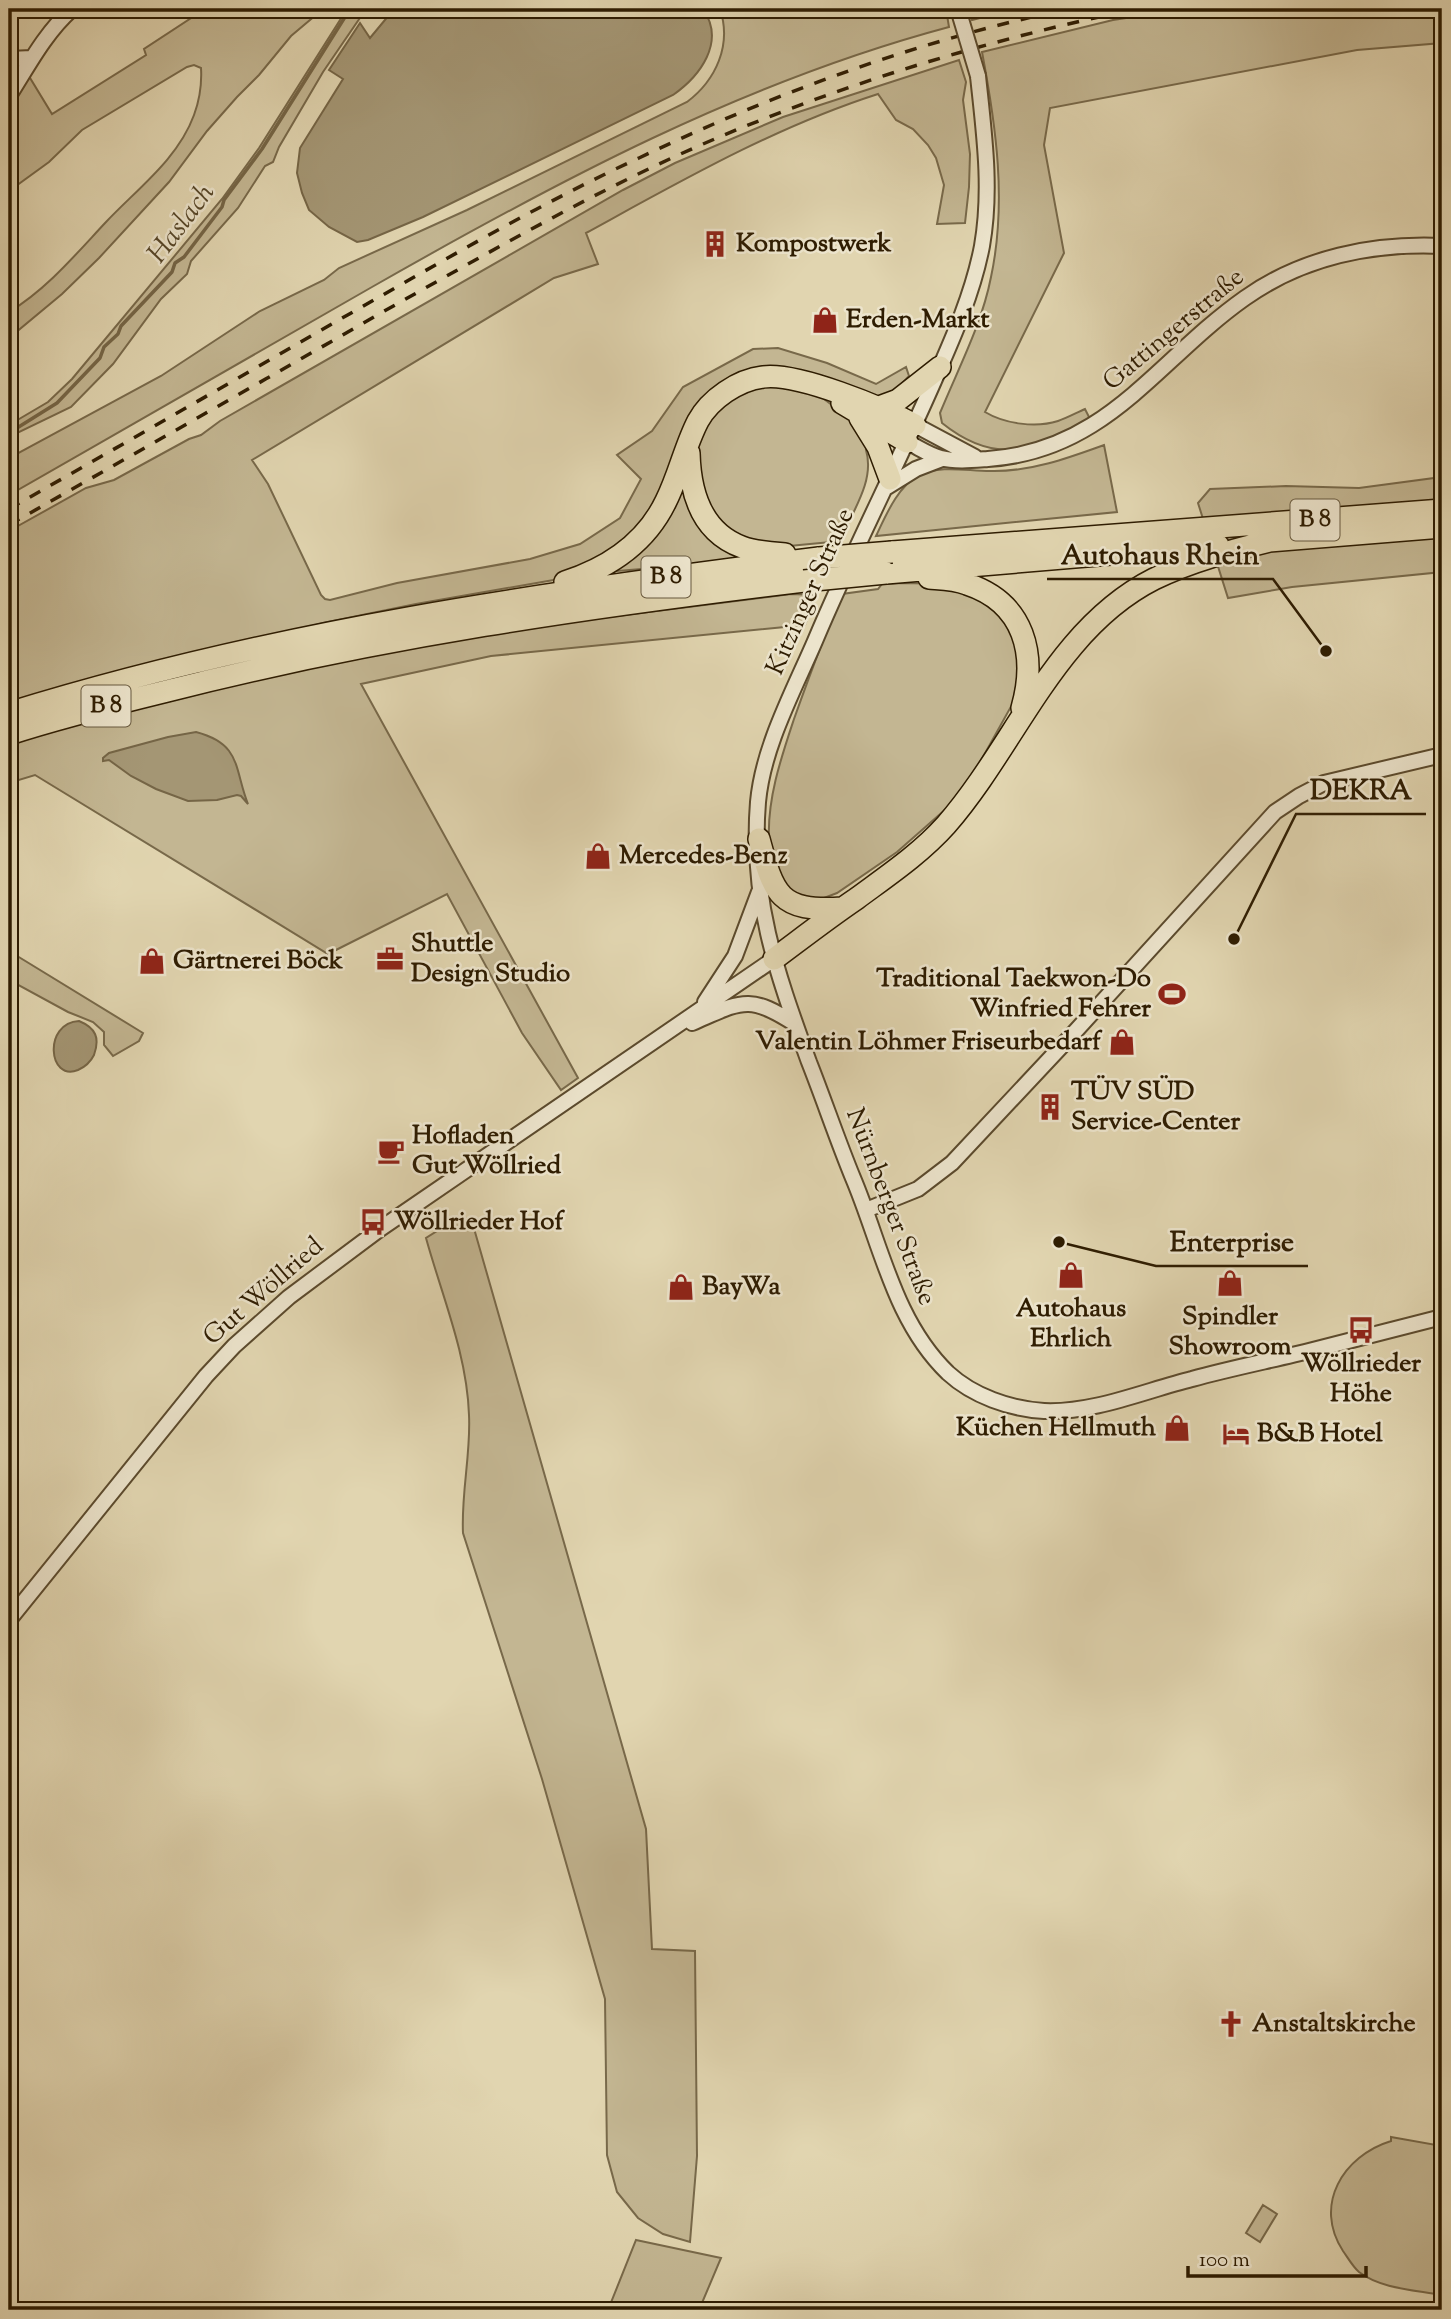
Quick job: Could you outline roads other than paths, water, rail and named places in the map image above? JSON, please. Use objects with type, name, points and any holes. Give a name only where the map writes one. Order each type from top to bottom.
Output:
[{"type":"highway","points":[[878,407],[898,400],[940,367]]},
{"type":"highway","points":[[513,599],[581,577],[608,564],[631,548],[651,525],[666,500],[700,418],[718,398],[738,384],[763,377],[793,378],[878,407],[911,434]]},
{"type":"highway","points":[[817,387],[856,413],[911,434]]},
{"type":"highway","points":[[856,413],[878,447],[888,483]]},
{"type":"highway","points":[[689,441],[690,479],[696,502],[710,525],[742,547],[819,558]]},
{"type":"highway","name":"B 8","points":[[9,713],[114,682],[240,652],[352,628],[513,599],[819,558],[1442,510]]},
{"type":"highway","name":"B 8","points":[[9,734],[49,721],[350,648],[501,621],[630,602],[886,573],[1442,527]]},
{"type":"highway","points":[[774,958],[912,858],[945,826],[1085,632],[1121,600],[1153,580],[1204,558],[1270,541]]},
{"type":"highway","points":[[886,573],[968,584],[1000,602],[1012,613],[1021,629],[1030,669],[1019,720]]},
{"type":"highway","points":[[758,839],[772,884],[781,896],[796,906],[810,909],[842,908]]},
{"type":"street","points":[[9,96],[32,58],[72,9]]},
{"type":"street","name":"Kitzinger Straße","points":[[774,958],[765,929],[759,890],[758,802],[762,777],[778,729],[832,600],[940,367],[969,294],[984,234],[987,156],[978,76],[958,9]]},
{"type":"street","points":[[9,59],[32,58]]},
{"type":"street","name":"Gattingerstraße","points":[[911,434],[942,458],[981,460],[1037,451],[1072,438],[1110,414],[1186,345],[1237,304],[1275,280],[1325,258],[1373,247],[1408,244],[1442,246]]},
{"type":"street","points":[[911,434],[981,460]]},
{"type":"street","points":[[888,483],[942,458]]},
{"type":"street","points":[[866,1210],[918,1189],[952,1163],[1275,812],[1324,783],[1442,755]]},
{"type":"street","points":[[700,1010],[735,956],[759,890]]},
{"type":"street","points":[[662,1036],[774,958]]},
{"type":"street","name":"Nürnberger Straße","points":[[774,958],[795,1024],[905,1317],[919,1339],[948,1372],[971,1390],[1013,1407],[1042,1411],[1069,1410],[1104,1404],[1195,1378],[1442,1318]]},
{"type":"street","points":[[662,1036],[743,1003],[760,1004],[795,1024]]},
{"type":"street","name":"Gut Wöllried","points":[[9,1620],[206,1376],[262,1320],[322,1271],[662,1036]]},
{"type":"waterway","name":"Haslach","points":[[9,431],[57,403],[100,358],[104,347],[118,334],[121,326],[172,272],[175,263],[184,257],[262,149],[350,9]]},
{"type":"railway","points":[[9,509],[486,236],[639,158],[795,90],[849,71],[958,36],[1068,9]]},
{"type":"railway","points":[[9,525],[379,314],[648,169],[741,128],[838,91],[985,45],[1136,9]]},
{"type":"place","name":"Kompostwerk","points":[[715,244]]},
{"type":"place","name":"Erden-Markt","points":[[825,320]]},
{"type":"place","name":"Autohaus Rhein","points":[[1326,651]]},
{"type":"place","name":"Mercedes-Benz","points":[[598,856]]},
{"type":"place","name":"DEKRA","points":[[1234,939]]},
{"type":"place","name":"Shuttle Design Studio","points":[[390,959]]},
{"type":"place","name":"Gärtnerei Böck","points":[[152,961]]},
{"type":"place","name":"Traditional Taekwon-Do Winfried Fehrer","points":[[1172,994]]},
{"type":"place","name":"Valentin Löhmer Friseurbedarf","points":[[1122,1042]]},
{"type":"place","name":"TÜV SÜD Service-Center","points":[[1050,1107]]},
{"type":"place","name":"Hofladen Gut Wöllried","points":[[391,1151]]},
{"type":"place","name":"Wöllrieder Hof","points":[[373,1222]]},
{"type":"place","name":"Enterprise","points":[[1059,1242]]},
{"type":"place","name":"Autohaus Ehrlich","points":[[1071,1275]]},
{"type":"place","name":"Spindler Showroom","points":[[1230,1283]]},
{"type":"place","name":"BayWa","points":[[681,1287]]},
{"type":"place","name":"Wöllrieder Höhe","points":[[1361,1330]]},
{"type":"place","name":"Küchen Hellmuth","points":[[1177,1428]]},
{"type":"place","name":"B&B Hotel","points":[[1236,1434]]},
{"type":"place","name":"Anstaltskirche","points":[[1231,2024]]}]
